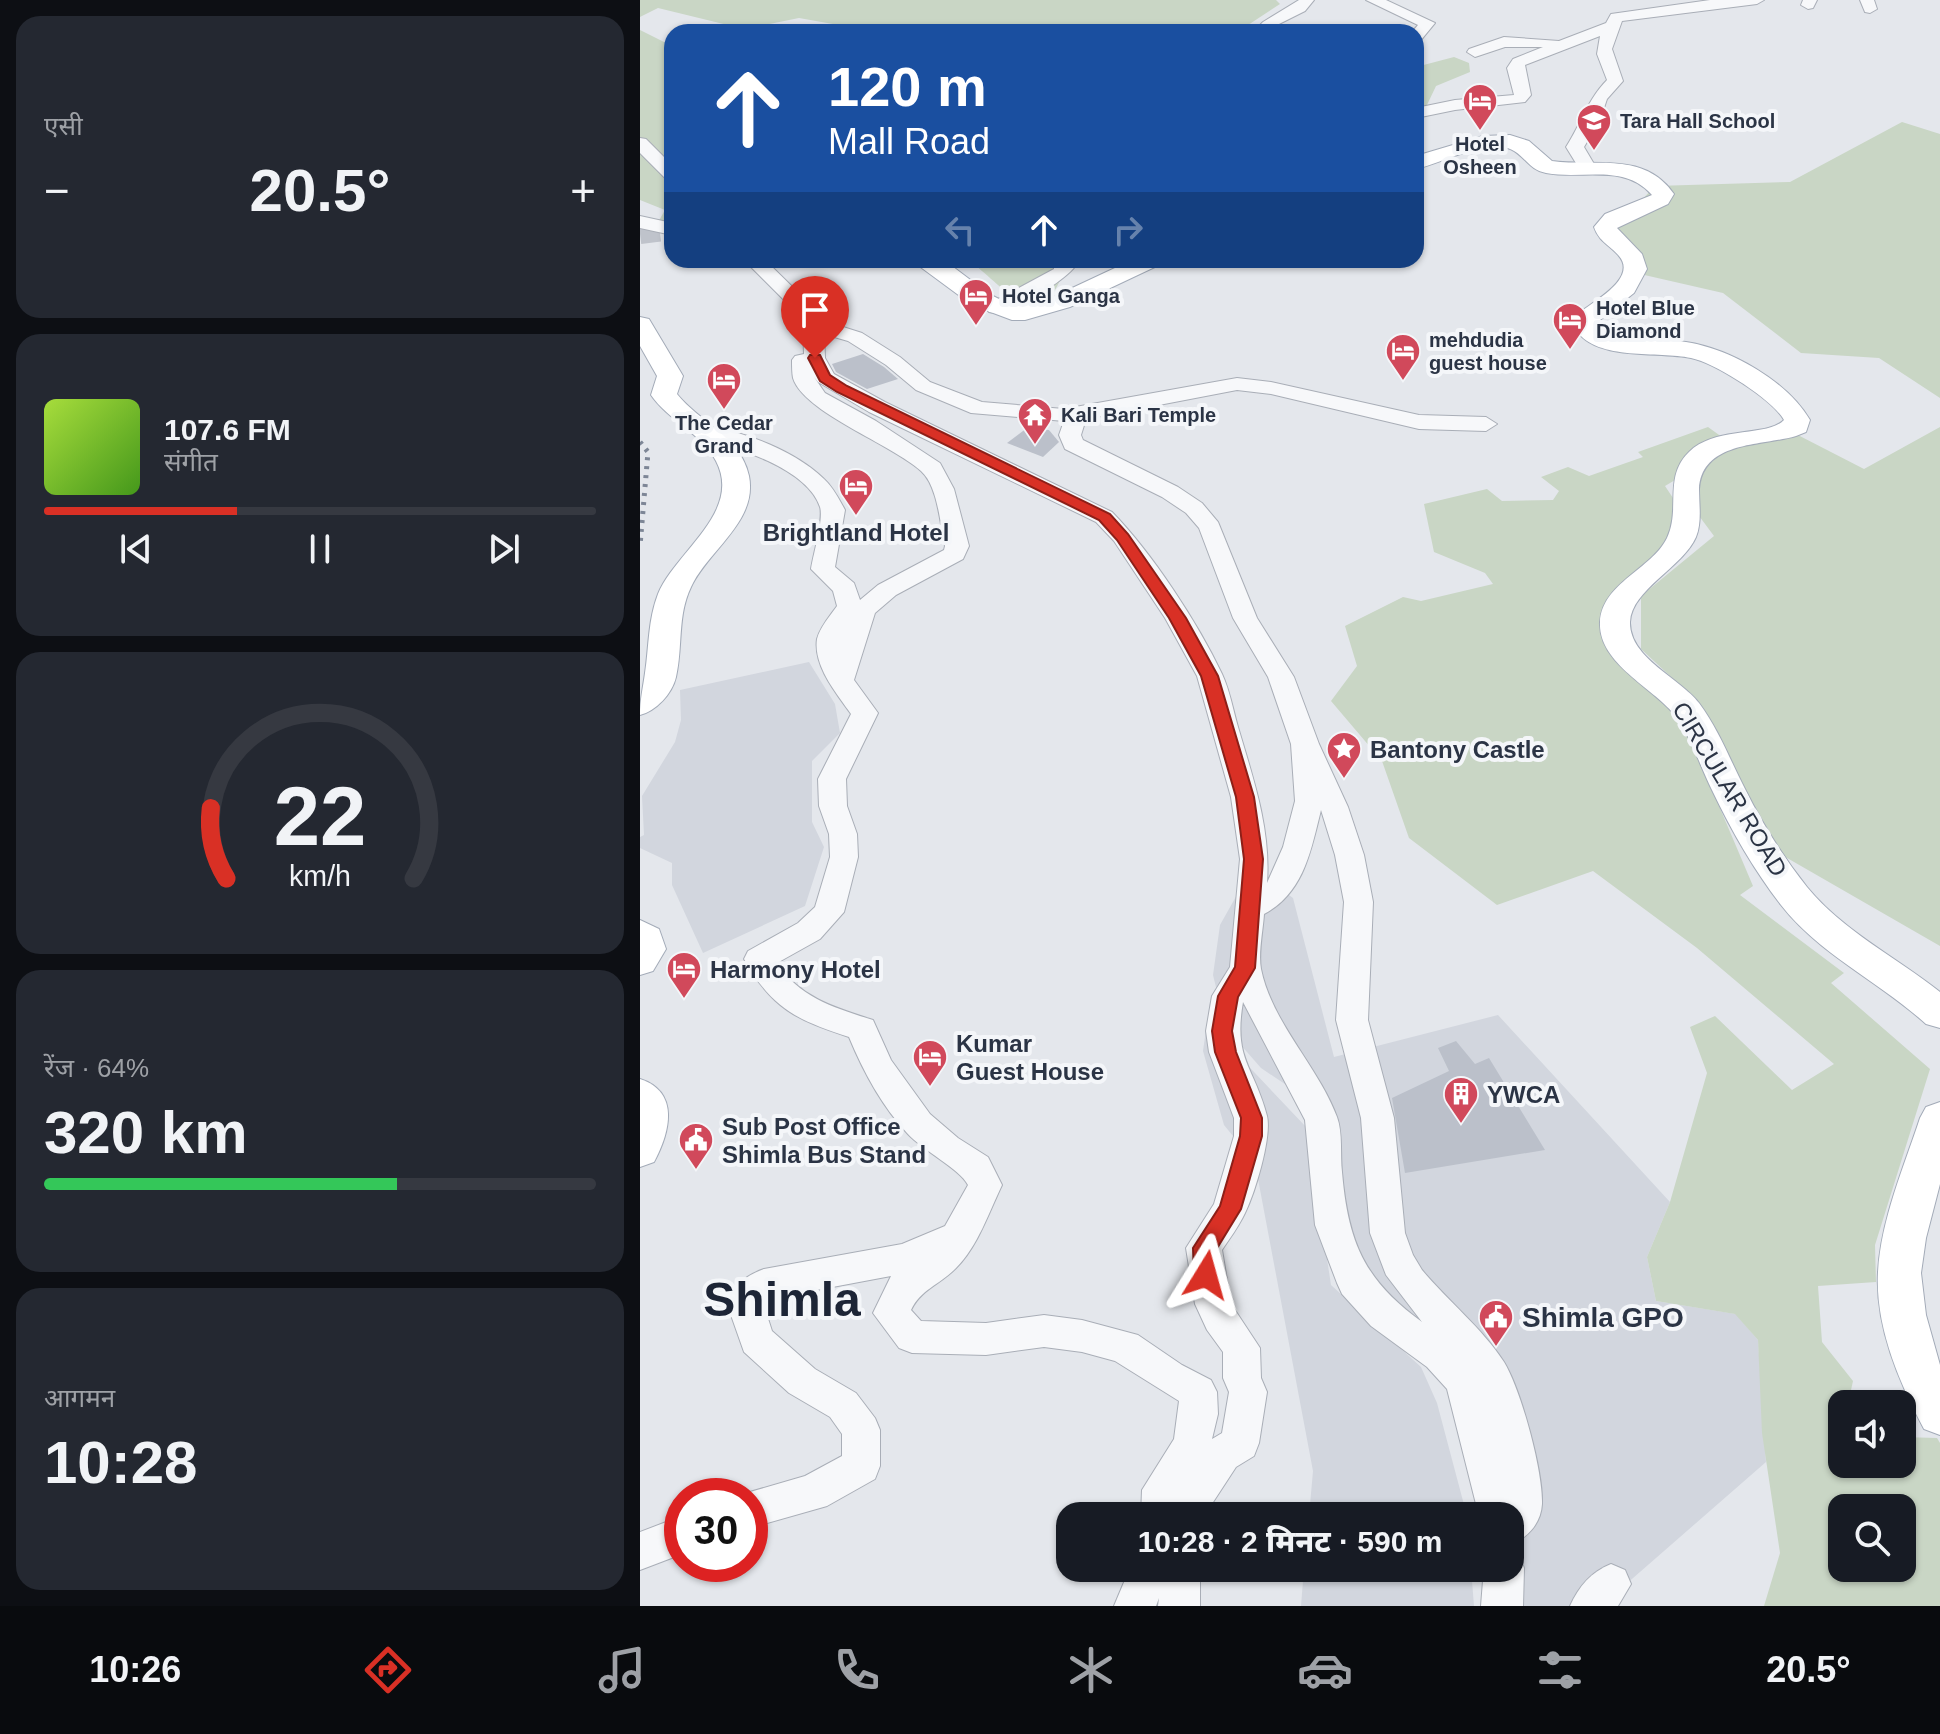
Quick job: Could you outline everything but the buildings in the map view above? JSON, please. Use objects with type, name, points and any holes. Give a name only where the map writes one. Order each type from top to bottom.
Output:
[{"type":"main road","name":"CIRCULAR ROAD","points":[[1424,161],[1502,140],[1525,146],[1546,167],[1614,168],[1642,174],[1655,182],[1663,194],[1660,199],[1613,219],[1605,227],[1609,238],[1634,259],[1636,272],[1631,283],[1588,318],[1589,331],[1626,345],[1694,351],[1711,357],[1790,408],[1797,426],[1791,430],[1720,444],[1708,449],[1693,465],[1683,490],[1686,519],[1676,548],[1627,595],[1616,612],[1614,624],[1632,659],[1685,706],[1732,798],[1761,846],[1817,922],[1924,999],[1940,1014]]},
{"type":"main road","points":[[939,268],[996,308],[1013,313],[1044,308],[1133,268]]},
{"type":"main road","points":[[640,324],[669,373],[664,395],[672,407],[706,433],[728,456],[735,473],[737,493],[714,536],[677,584],[664,624],[660,680],[640,705]]},
{"type":"main road","points":[[640,933],[646,938],[648,949],[640,961]]},
{"type":"main road","points":[[640,1095],[648,1105],[649,1124],[640,1150]]},
{"type":"main road","points":[[1940,1118],[1901,1256],[1902,1307],[1926,1391],[1940,1414]]},
{"type":"street","points":[[1269,24],[1302,7],[1307,0]]},
{"type":"street","points":[[1373,0],[1427,23],[1424,27]]},
{"type":"street","points":[[1588,169],[1575,147],[1597,109],[1599,97],[1615,81],[1602,50],[1616,17],[1757,0]]},
{"type":"street","points":[[1424,111],[1519,99],[1523,95],[1515,68],[1519,62],[1612,26]]},
{"type":"street","points":[[1475,52],[1504,42],[1544,44],[1578,39]]},
{"type":"street","points":[[640,143],[664,167]]},
{"type":"street","points":[[640,222],[664,227]]},
{"type":"street","points":[[762,268],[805,310],[814,330],[815,358],[825,378],[1104,517],[1123,537],[1177,618],[1210,676],[1245,797],[1254,859],[1245,968],[1262,1012],[1306,1085],[1322,1120],[1332,1225],[1355,1283],[1384,1315],[1440,1355],[1460,1377],[1469,1396],[1496,1502]]},
{"type":"street","points":[[996,308],[1061,273],[1064,268]]},
{"type":"street","points":[[814,330],[855,337],[893,361],[923,386],[954,401],[999,411],[1077,414],[1184,391],[1237,384],[1271,388],[1419,422],[1486,424]]},
{"type":"street","points":[[814,330],[802,357],[808,389],[817,398],[868,426],[932,468],[943,489],[957,546],[955,554],[898,584],[865,609],[852,636],[849,668],[842,679]]},
{"type":"street","points":[[1077,414],[1070,435],[1073,444],[1125,466],[1170,492],[1194,508],[1210,527],[1221,565],[1245,618],[1281,677],[1305,744],[1320,772],[1357,887],[1359,921],[1351,991],[1352,1022],[1380,1129],[1385,1225],[1391,1248],[1421,1293],[1454,1326],[1493,1377],[1501,1397],[1521,1502]]},
{"type":"street","points":[[706,433],[723,433],[740,440],[817,484],[833,510],[823,569],[845,588],[849,606],[830,639],[832,658],[865,713],[832,779],[833,806],[843,834],[844,857],[829,912],[809,931],[759,959],[773,984],[792,1003],[862,1029],[877,1065],[918,1123],[946,1148],[976,1167],[985,1185],[959,1236],[944,1257],[904,1286],[891,1313],[912,1337],[986,1339],[1044,1331],[1082,1336],[1125,1347],[1169,1377],[1198,1392],[1199,1414],[1188,1450],[1162,1490],[1171,1502]]},
{"type":"street","points":[[1248,910],[1277,891],[1293,859],[1309,801],[1305,744]]},
{"type":"street","points":[[1185,1502],[1222,1454],[1240,1443],[1245,1421],[1248,1392],[1242,1378],[1242,1348],[1220,1319],[1213,1304],[1204,1248],[1230,1209],[1251,1136],[1251,1118],[1225,1052],[1222,1031],[1228,996],[1245,968]]},
{"type":"street","points":[[768,1504],[813,1493],[861,1466],[861,1430],[843,1405],[802,1381],[757,1341],[744,1301],[764,1284],[905,1258],[959,1236]]},
{"type":"street","points":[[640,1551],[664,1542]]},
{"type":"street","points":[[1135,1606],[1144,1582]]},
{"type":"street","points":[[1179,1606],[1180,1582]]},
{"type":"street","points":[[1502,1606],[1503,1582]]},
{"type":"shaded area","points":[[809,662],[835,704],[840,733],[812,761],[812,822],[824,847],[805,906],[703,953],[672,885],[672,863],[640,848],[640,837],[644,835],[642,796],[675,742],[681,720],[680,690]]},
{"type":"shaded area","points":[[1252,868],[1293,898],[1334,1057],[1498,1015],[1670,1202],[1647,1257],[1656,1301],[1736,1314],[1758,1340],[1766,1462],[1601,1606],[1509,1606],[1509,1582],[1524,1582],[1524,1502],[1504,1502],[1443,1362],[1364,1283],[1322,1109],[1261,1068],[1226,1028],[1213,975],[1220,925]]},
{"type":"shaded area","points":[[1210,1002],[1219,1035],[1307,1128],[1331,1285],[1421,1367],[1437,1403],[1463,1502],[1310,1502],[1313,1471],[1255,1163],[1224,1125],[1203,1051]]},
{"type":"shaded area","points":[[1303,1582],[1472,1582],[1474,1606],[1301,1606]]},
{"type":"green space","points":[[640,0],[1276,0],[1280,4],[1250,24],[833,24],[799,18],[769,24],[724,24],[658,8],[640,17]]},
{"type":"green space","points":[[640,30],[664,42],[664,210],[640,200]]},
{"type":"green space","points":[[1454,57],[1469,63],[1470,72],[1436,86],[1424,107],[1424,65]]},
{"type":"green space","points":[[1902,122],[1940,134],[1940,398],[1879,358],[1801,353],[1723,293],[1640,274],[1616,227],[1655,186],[1790,182]]},
{"type":"green space","points":[[664,212],[664,225],[657,224]]},
{"type":"green space","points":[[978,268],[1065,268],[1052,294],[1042,302],[1019,300]]},
{"type":"green space","points":[[1708,427],[1733,445],[1792,432],[1864,469],[1940,427],[1940,946],[1775,851],[1699,703],[1641,649],[1641,596],[1714,536],[1679,489],[1727,449],[1665,486],[1695,531],[1621,595],[1616,647],[1677,707],[1753,886],[1740,895],[1844,973],[1831,983],[1930,1069],[1875,1245],[1876,1282],[1818,1286],[1822,1342],[1853,1381],[1851,1390],[1828,1390],[1828,1478],[1916,1478],[1916,1437],[1937,1438],[1940,1443],[1940,1606],[1764,1606],[1780,1553],[1762,1433],[1758,1340],[1735,1314],[1656,1301],[1647,1257],[1670,1202],[1707,1073],[1690,1027],[1715,1016],[1792,1090],[1834,1064],[1697,948],[1593,871],[1497,905],[1409,838],[1382,761],[1331,701],[1357,666],[1345,626],[1403,597],[1421,601],[1493,584],[1485,573],[1434,552],[1424,504],[1487,489],[1502,501],[1553,500],[1559,491],[1541,477],[1568,467],[1589,476],[1643,457],[1638,452]]},
{"type":"tunnel","points":[[640,234],[664,231]]},
{"type":"railway","points":[[640,442],[648,452],[640,546]]},
{"type":"place","name":"Hotel Osheen","points":[[1480,132]]},
{"type":"place","name":"Tara Hall School","points":[[1594,152]]},
{"type":"place","name":"Hotel Ganga","points":[[976,327]]},
{"type":"place","name":"Hotel Blue Diamond","points":[[1570,351]]},
{"type":"place","name":"mehdudia guest house","points":[[1403,382]]},
{"type":"place","name":"The Cedar Grand","points":[[724,411]]},
{"type":"place","name":"Kali Bari Temple","points":[[1035,446]]},
{"type":"place","name":"Brightland Hotel","points":[[856,517]]},
{"type":"place","name":"Bantony Castle","points":[[1344,780]]},
{"type":"place","name":"Harmony Hotel","points":[[684,1000]]},
{"type":"place","name":"Kumar Guest House","points":[[930,1088]]},
{"type":"place","name":"YWCA","points":[[1461,1125]]},
{"type":"place","name":"Sub Post Office Shimla Bus Stand","points":[[696,1171]]},
{"type":"place","name":"Shimla GPO","points":[[1496,1348]]},
{"type":"district","name":"Shimla","points":[[782,1299]]},
{"type":"route","points":[[815,358],[825,378],[842,389],[1111,522],[1177,618],[1210,676],[1234,768],[1245,797],[1254,859],[1245,968],[1228,996],[1222,1031],[1225,1052],[1251,1118],[1251,1136],[1237,1193],[1204,1248],[1206,1275]]}]
